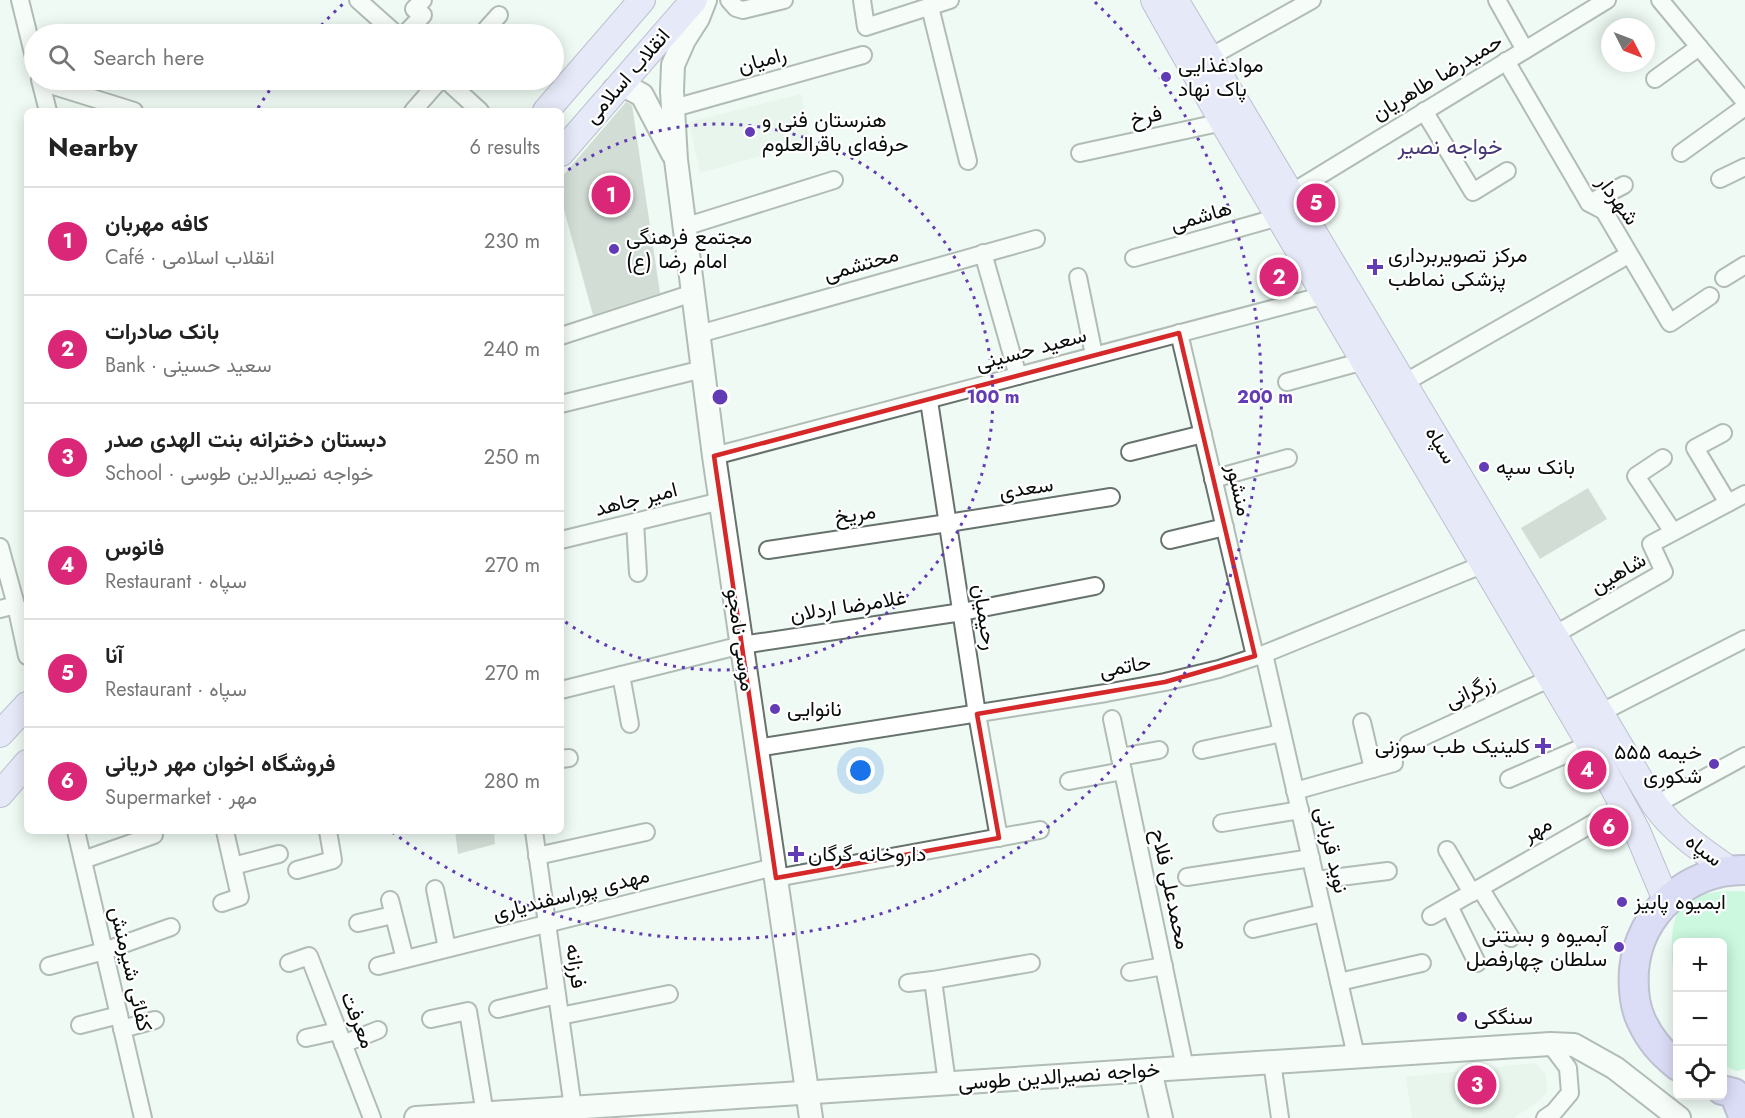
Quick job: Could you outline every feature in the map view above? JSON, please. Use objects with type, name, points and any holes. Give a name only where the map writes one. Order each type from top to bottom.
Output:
[{"type":"highway","points":[[1673,1062],[1657,1047],[1640,1018],[1633,987],[1636,955],[1647,925],[1666,900],[1696,880],[1737,870]]},
{"type":"main road","name":"انقلاب اسلامی","points":[[549,108],[642,0]]},
{"type":"main road","name":"انقلاب اسلامی","points":[[564,149],[694,0]]},
{"type":"main road","name":"موسی نامجو","points":[[705,0],[698,18],[676,54],[672,75],[676,160],[714,456],[811,1118]]},
{"type":"main road","points":[[1138,0],[1152,22],[1201,62]]},
{"type":"main road","name":"سپاه","points":[[1154,0],[1201,62],[1291,193],[1655,805],[1666,820],[1695,845],[1737,870]]},
{"type":"main road","name":"سپاه","points":[[1175,0],[1223,122],[1590,744],[1625,806],[1666,900]]},
{"type":"main road","points":[[1187,0],[1201,62]]},
{"type":"main road","name":"موسی نامجو","points":[[614,90],[627,87],[642,95],[676,160]]},
{"type":"main road","points":[[0,734],[24,708]]},
{"type":"main road","points":[[0,794],[24,767]]},
{"type":"main road","name":"خواجه نصیرالدین طوسی","points":[[416,1118],[478,1111],[573,1108],[1550,1044],[1574,1046],[1615,1068],[1679,1118]]},
{"type":"main road","points":[[1150,1070],[1161,1118]]},
{"type":"street","points":[[20,0],[26,24]]},
{"type":"street","points":[[358,0],[385,24]]},
{"type":"street","points":[[414,24],[423,15],[414,9],[423,0]]},
{"type":"street","points":[[729,0],[736,8],[743,10],[784,0]]},
{"type":"street","points":[[862,0],[866,27],[950,0]]},
{"type":"street","points":[[1201,62],[1312,0]]},
{"type":"street","points":[[1497,0],[1525,50]]},
{"type":"street","name":"حمیدرضا طاهریان","points":[[1291,193],[1607,0]]},
{"type":"street","points":[[1660,0],[1745,102]]},
{"type":"street","points":[[930,6],[968,160]]},
{"type":"street","points":[[491,24],[500,15]]},
{"type":"street","points":[[1655,79],[1699,47]]},
{"type":"street","name":"رامیان","points":[[674,108],[863,55]]},
{"type":"street","name":"شهردار","points":[[1506,62],[1589,204],[1604,211],[1670,323],[1710,296]]},
{"type":"street","points":[[42,90],[47,108]]},
{"type":"street","points":[[68,90],[125,108]]},
{"type":"street","points":[[416,108],[431,90]]},
{"type":"street","points":[[457,90],[477,108]]},
{"type":"street","points":[[1681,153],[1745,107]]},
{"type":"street","points":[[1425,111],[1473,192],[1508,171]]},
{"type":"street","name":"فرخ","points":[[1080,153],[1223,122]]},
{"type":"street","points":[[1720,179],[1745,167]]},
{"type":"street","points":[[684,227],[834,180]]},
{"type":"street","points":[[1589,204],[1624,185]]},
{"type":"street","name":"هاشمی","points":[[1134,258],[1279,218]]},
{"type":"street","name":"محتشمی","points":[[699,334],[1036,239]]},
{"type":"street","points":[[983,254],[1017,376]]},
{"type":"street","points":[[1404,383],[1628,255]]},
{"type":"street","points":[[1724,278],[1745,265]]},
{"type":"street","points":[[1078,277],[1094,355]]},
{"type":"street","points":[[564,335],[693,293]]},
{"type":"street","name":"سعید حسینی","points":[[714,456],[1325,295]]},
{"type":"street","name":"منشور","points":[[1179,333],[1225,527],[1260,655]]},
{"type":"street","points":[[1287,382],[1364,361]]},
{"type":"street","points":[[564,403],[703,369]]},
{"type":"street","name":"رحیمیان","points":[[929,401],[977,714],[999,838]]},
{"type":"street","points":[[1723,433],[1695,448],[1728,503]]},
{"type":"street","points":[[1130,452],[1203,434]]},
{"type":"street","points":[[1213,479],[1288,458]]},
{"type":"street","points":[[1663,458],[1636,476],[1673,532]]},
{"type":"street","name":"شاهین","points":[[1554,635],[1665,572],[1651,544],[1745,494]]},
{"type":"street","name":"سعدی","points":[[948,524],[1111,497]]},
{"type":"street","name":"امیر جاهد","points":[[564,539],[721,501]]},
{"type":"street","points":[[635,522],[638,573]]},
{"type":"street","name":"مریخ","points":[[768,549],[948,524]]},
{"type":"street","points":[[1170,540],[1225,527]]},
{"type":"street","points":[[0,547],[8,607],[24,648]]},
{"type":"street","name":"حاتمی","points":[[757,748],[1165,682],[1219,669],[1260,655],[1484,564]]},
{"type":"street","name":"غلامرضا اردلان","points":[[564,689],[742,645],[962,612],[1095,586]]},
{"type":"street","points":[[1600,713],[1745,639]]},
{"type":"street","name":"نوید قربانی","points":[[1260,655],[1282,733],[1356,1056]]},
{"type":"street","points":[[621,675],[630,724]]},
{"type":"street","name":"زرگرانی","points":[[1408,744],[1551,678]]},
{"type":"street","name":"محمدعلی فلاح","points":[[1112,719],[1185,1068]]},
{"type":"street","points":[[1362,722],[1373,769]]},
{"type":"street","points":[[1202,750],[1282,733]]},
{"type":"street","points":[[1509,779],[1590,744]]},
{"type":"street","points":[[1069,781],[1159,750]]},
{"type":"street","points":[[1655,805],[1745,756]]},
{"type":"street","points":[[1295,791],[1394,763]]},
{"type":"street","name":"مهر","points":[[1431,916],[1625,806]]},
{"type":"street","points":[[1222,823],[1300,810]]},
{"type":"street","name":"مهدی پوراسفندیاری","points":[[378,966],[547,924],[775,873],[1040,830]]},
{"type":"street","points":[[537,856],[646,832]]},
{"type":"street","name":"کفائی شیرمنش","points":[[77,834],[143,1118]]},
{"type":"street","points":[[222,903],[240,897],[226,834]]},
{"type":"street","points":[[297,870],[333,860],[329,834]]},
{"type":"street","name":"فرزانه","points":[[534,834],[573,1108]]},
{"type":"street","points":[[82,860],[154,836]]},
{"type":"street","points":[[1447,850],[1511,938]]},
{"type":"street","points":[[233,866],[279,854]]},
{"type":"street","points":[[1187,878],[1311,858]]},
{"type":"street","points":[[1316,880],[1388,871]]},
{"type":"street","points":[[435,889],[447,948]]},
{"type":"street","points":[[1449,906],[1477,963]]},
{"type":"street","points":[[358,923],[391,908],[405,959]]},
{"type":"street","points":[[1253,929],[1323,913]]},
{"type":"street","points":[[49,966],[104,951],[171,927]]},
{"type":"street","name":"معرفت","points":[[289,963],[309,956],[372,1118]]},
{"type":"street","points":[[908,983],[1031,963]]},
{"type":"street","points":[[1339,982],[1422,963]]},
{"type":"street","points":[[1130,972],[1164,966]]},
{"type":"street","points":[[933,980],[946,1083]]},
{"type":"street","points":[[560,1016],[669,994]]},
{"type":"street","points":[[498,1009],[557,995]]},
{"type":"street","points":[[431,1019],[468,1011],[478,1111]]},
{"type":"street","points":[[80,1025],[155,1020]]},
{"type":"street","points":[[306,1038],[341,1037],[378,1030]]},
{"type":"street","points":[[1545,1118],[1554,1112],[1570,1093],[1568,1068],[1550,1044]]},
{"type":"street","points":[[1272,1062],[1281,1118]]},
{"type":"highlighted area","points":[[1179,333],[1255,656],[1165,682],[977,714],[999,838],[776,878],[714,456]]},
{"type":"shaded area","name":"هنرستان فنی و حرفه‌ای باقرالعلوم","points":[[801,94],[810,142],[700,173],[689,122]]},
{"type":"shaded area","points":[[1535,1063],[1546,1074],[1547,1092],[1540,1100],[1514,1118],[1412,1118],[1406,1077]]},
{"type":"green space","points":[[1720,892],[1745,892],[1745,1069],[1736,1071],[1727,1067],[1727,938],[1673,938],[1673,973],[1672,945],[1673,932],[1679,909],[1691,898]]},
{"type":"building","name":"مجتمع فرهنگی امام رضا (ع)","points":[[626,102],[632,105],[660,293],[593,315],[564,210],[564,174]]},
{"type":"building","points":[[1588,488],[1607,519],[1540,559],[1521,528]]},
{"type":"building","points":[[455,834],[494,834],[495,844],[458,854]]},
{"type":"place","name":"موادغذایی پاک نهاد","points":[[1166,77]]},
{"type":"place","name":"هنرستان فنی و حرفه‌ای باقرالعلوم","points":[[750,132]]},
{"type":"place","name":"کافه مهربان","points":[[611,195]]},
{"type":"place","name":"آنا","points":[[1316,203]]},
{"type":"place","name":"مجتمع فرهنگی امام رضا (ع)","points":[[614,249]]},
{"type":"place","name":"مرکز تصویربرداری پزشکی نماطب","points":[[1375,267]]},
{"type":"place","name":"بانک صادرات","points":[[1279,277]]},
{"type":"place","name":"بانک سپه","points":[[1484,467]]},
{"type":"place","name":"نانوایی","points":[[775,709]]},
{"type":"place","name":"کلینیک طب سوزنی","points":[[1543,746]]},
{"type":"place","name":"خیمه ۵۵۵ شکوری","points":[[1714,764]]},
{"type":"place","name":"فانوس","points":[[1587,770]]},
{"type":"place","name":"فروشگاه اخوان مهر دریانی","points":[[1609,827]]},
{"type":"place","name":"داروخانه گرگان","points":[[796,854]]},
{"type":"place","name":"ابمیوه پابیز","points":[[1622,902]]},
{"type":"place","name":"آبمیوه و بستنی سلطان چهارفصل","points":[[1619,947]]},
{"type":"place","name":"سنگکی","points":[[1462,1017]]},
{"type":"place","name":"دبستان دخترانه بنت الهدی صدر","points":[[1477,1085]]},
{"type":"district","name":"خواجه نصیر","points":[[1450,146]]}]
